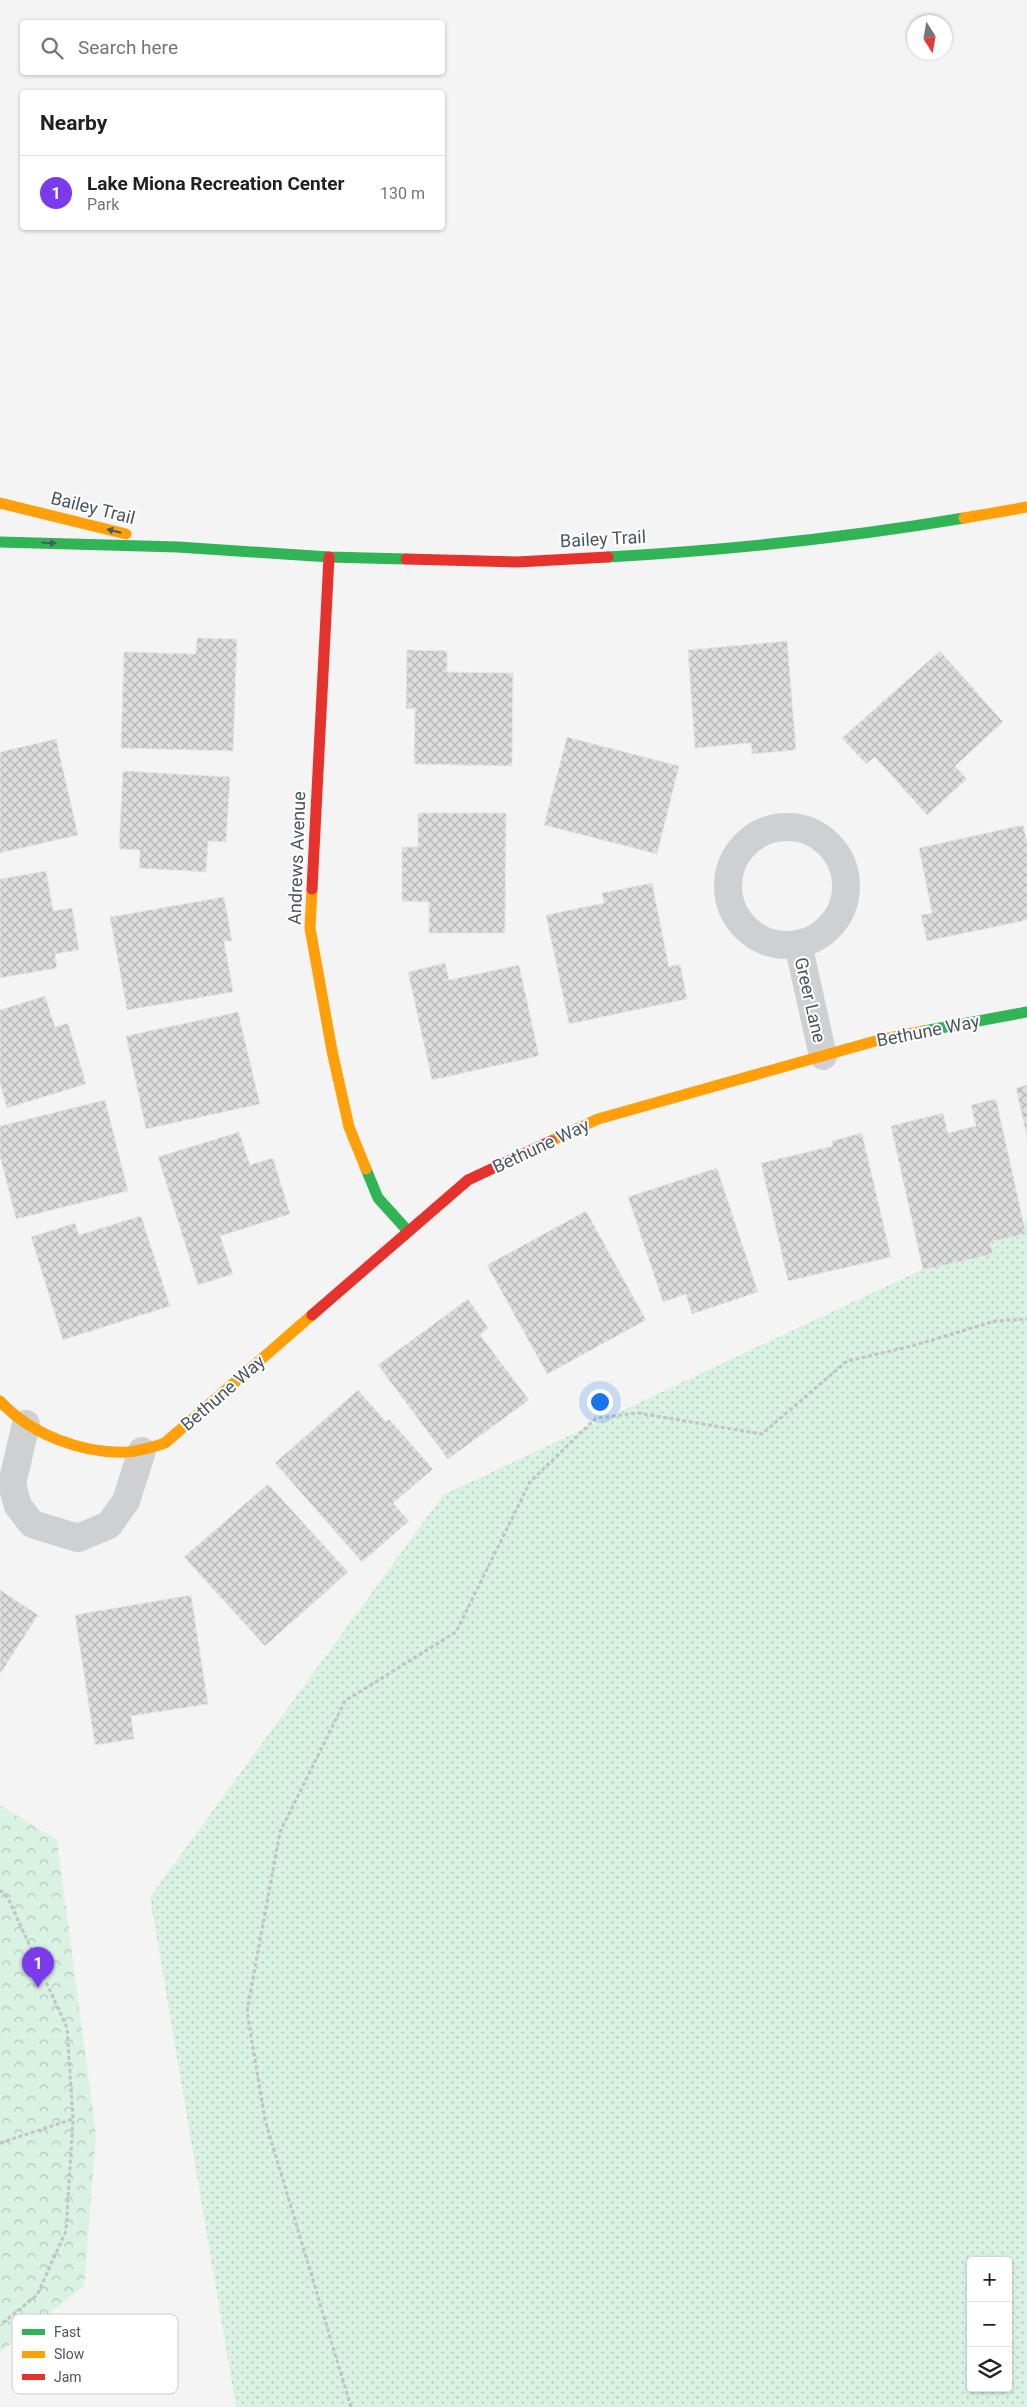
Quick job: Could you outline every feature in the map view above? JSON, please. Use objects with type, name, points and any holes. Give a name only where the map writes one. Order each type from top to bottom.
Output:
[{"type":"street","name":"Bailey Trail","points":[[0,502],[178,547]]},
{"type":"street","name":"Bailey Trail","points":[[0,542],[178,547],[329,557],[518,562],[707,551],[894,530],[1027,507]]},
{"type":"street","name":"Andrews Avenue","points":[[329,557],[310,928],[332,1052],[349,1127],[378,1198],[408,1230]]},
{"type":"street","name":"Greer Lane","points":[[796,827],[814,833],[829,843],[840,858],[846,876],[846,894],[840,912],[830,927],[815,938],[798,944],[781,944],[765,940],[750,932],[739,919],[731,905],[728,888],[730,871],[736,856],[746,843],[760,833],[777,828],[796,827]]},
{"type":"street","name":"Greer Lane","points":[[798,944],[823,1056]]},
{"type":"street","name":"Bethune Way","points":[[0,1401],[6,1409],[41,1434],[100,1450],[142,1451],[165,1443],[334,1298],[408,1230],[468,1180],[598,1119],[879,1040],[1027,1012]]},
{"type":"street","points":[[26,1424],[12,1484],[18,1506],[32,1524],[78,1538],[109,1525],[126,1501],[142,1451]]},
{"type":"path","points":[[351,2407],[265,2120],[247,2011],[280,1832],[345,1701],[456,1632],[530,1482],[596,1418],[638,1413],[762,1434],[846,1361],[912,1346],[995,1321],[1027,1319]]},
{"type":"path","points":[[0,1890],[8,1898],[67,2028],[73,2119],[66,2231],[37,2295],[14,2314]]},
{"type":"path","points":[[0,2143],[73,2119]]},
{"type":"path","points":[[0,2325],[12,2315]]},
{"type":"green space","points":[[1027,1220],[1027,2407],[236,2407],[150,1897],[443,1495]]},
{"type":"green space","points":[[0,1805],[57,1840],[96,2135],[84,2286],[48,2314],[12,2314],[12,2343],[0,2352]]},
{"type":"building","points":[[197,638],[237,639],[233,751],[121,748],[124,652],[196,654]]},
{"type":"building","points":[[787,641],[796,750],[752,754],[751,743],[695,748],[688,650]]},
{"type":"building","points":[[407,650],[447,651],[447,672],[513,673],[512,766],[414,764],[415,708],[406,709]]},
{"type":"building","points":[[940,651],[1003,722],[955,766],[967,779],[927,815],[875,757],[866,764],[842,738]]},
{"type":"building","points":[[567,737],[679,766],[657,854],[544,825]]},
{"type":"building","points":[[56,739],[78,835],[0,853],[0,752]]},
{"type":"building","points":[[123,771],[230,777],[226,842],[208,841],[206,872],[139,868],[140,850],[119,849]]},
{"type":"building","points":[[418,813],[506,813],[505,933],[429,933],[429,902],[402,901],[402,847],[418,847]]},
{"type":"building","points":[[1023,825],[1027,842],[1027,920],[927,941],[921,915],[932,913],[919,848]]},
{"type":"building","points":[[46,871],[53,911],[72,908],[79,950],[55,954],[57,968],[0,978],[0,879]]},
{"type":"building","points":[[652,883],[669,967],[680,964],[687,999],[569,1024],[546,915],[604,903],[602,893]]},
{"type":"building","points":[[224,897],[232,941],[224,941],[233,992],[127,1010],[110,917]]},
{"type":"building","points":[[445,963],[449,980],[519,965],[539,1056],[432,1080],[408,972]]},
{"type":"building","points":[[45,996],[55,1027],[68,1023],[86,1084],[7,1108],[0,1083],[0,1010]]},
{"type":"building","points":[[238,1012],[260,1104],[146,1129],[126,1036]]},
{"type":"building","points":[[1027,1085],[1027,1137],[1016,1088]]},
{"type":"building","points":[[996,1099],[1026,1234],[990,1242],[993,1254],[923,1270],[891,1126],[943,1113],[948,1133],[976,1126],[971,1105]]},
{"type":"building","points":[[105,1100],[128,1191],[16,1219],[0,1156],[0,1126]]},
{"type":"building","points":[[239,1132],[250,1165],[273,1158],[290,1214],[220,1236],[233,1274],[198,1285],[158,1157]]},
{"type":"building","points":[[862,1133],[891,1257],[788,1281],[761,1163],[833,1146],[832,1141]]},
{"type":"building","points":[[717,1168],[758,1292],[692,1314],[686,1294],[663,1302],[628,1197]]},
{"type":"building","points":[[586,1211],[646,1320],[547,1374],[487,1265]]},
{"type":"building","points":[[141,1216],[170,1306],[63,1340],[31,1237],[75,1223],[79,1235]]},
{"type":"building","points":[[468,1299],[488,1328],[480,1335],[529,1400],[448,1459],[378,1365]]},
{"type":"building","points":[[358,1390],[386,1422],[389,1419],[433,1469],[393,1503],[409,1521],[362,1562],[275,1463]]},
{"type":"building","points":[[268,1484],[348,1572],[265,1646],[184,1557]]},
{"type":"building","points":[[0,1590],[38,1615],[0,1674]]},
{"type":"building","points":[[191,1595],[208,1704],[131,1716],[134,1739],[95,1745],[75,1615]]},
{"type":"traffic: fast","points":[[608,557],[786,542],[875,532],[964,518]]},
{"type":"traffic: fast","points":[[0,542],[178,547],[329,557],[406,559]]},
{"type":"traffic: fast","points":[[924,1031],[1027,1012]]},
{"type":"traffic: fast","points":[[366,1169],[378,1198],[407,1230]]},
{"type":"traffic: slow","points":[[0,503],[126,534]]},
{"type":"traffic: slow","points":[[964,518],[1027,507]]},
{"type":"traffic: slow","points":[[312,889],[310,928],[332,1051],[349,1127],[366,1169]]},
{"type":"traffic: slow","points":[[551,1141],[598,1119],[879,1040],[924,1031]]},
{"type":"traffic: slow","points":[[0,1401],[26,1423],[58,1440],[92,1450],[110,1452],[146,1449],[165,1443],[312,1315]]},
{"type":"traffic: jam","points":[[312,889],[329,557]]},
{"type":"traffic: jam","points":[[406,559],[517,562],[608,557]]},
{"type":"traffic: jam","points":[[312,1315],[468,1180],[551,1141]]},
{"type":"place","name":"Lake Miona Recreation Center","points":[[38,1988]]}]
